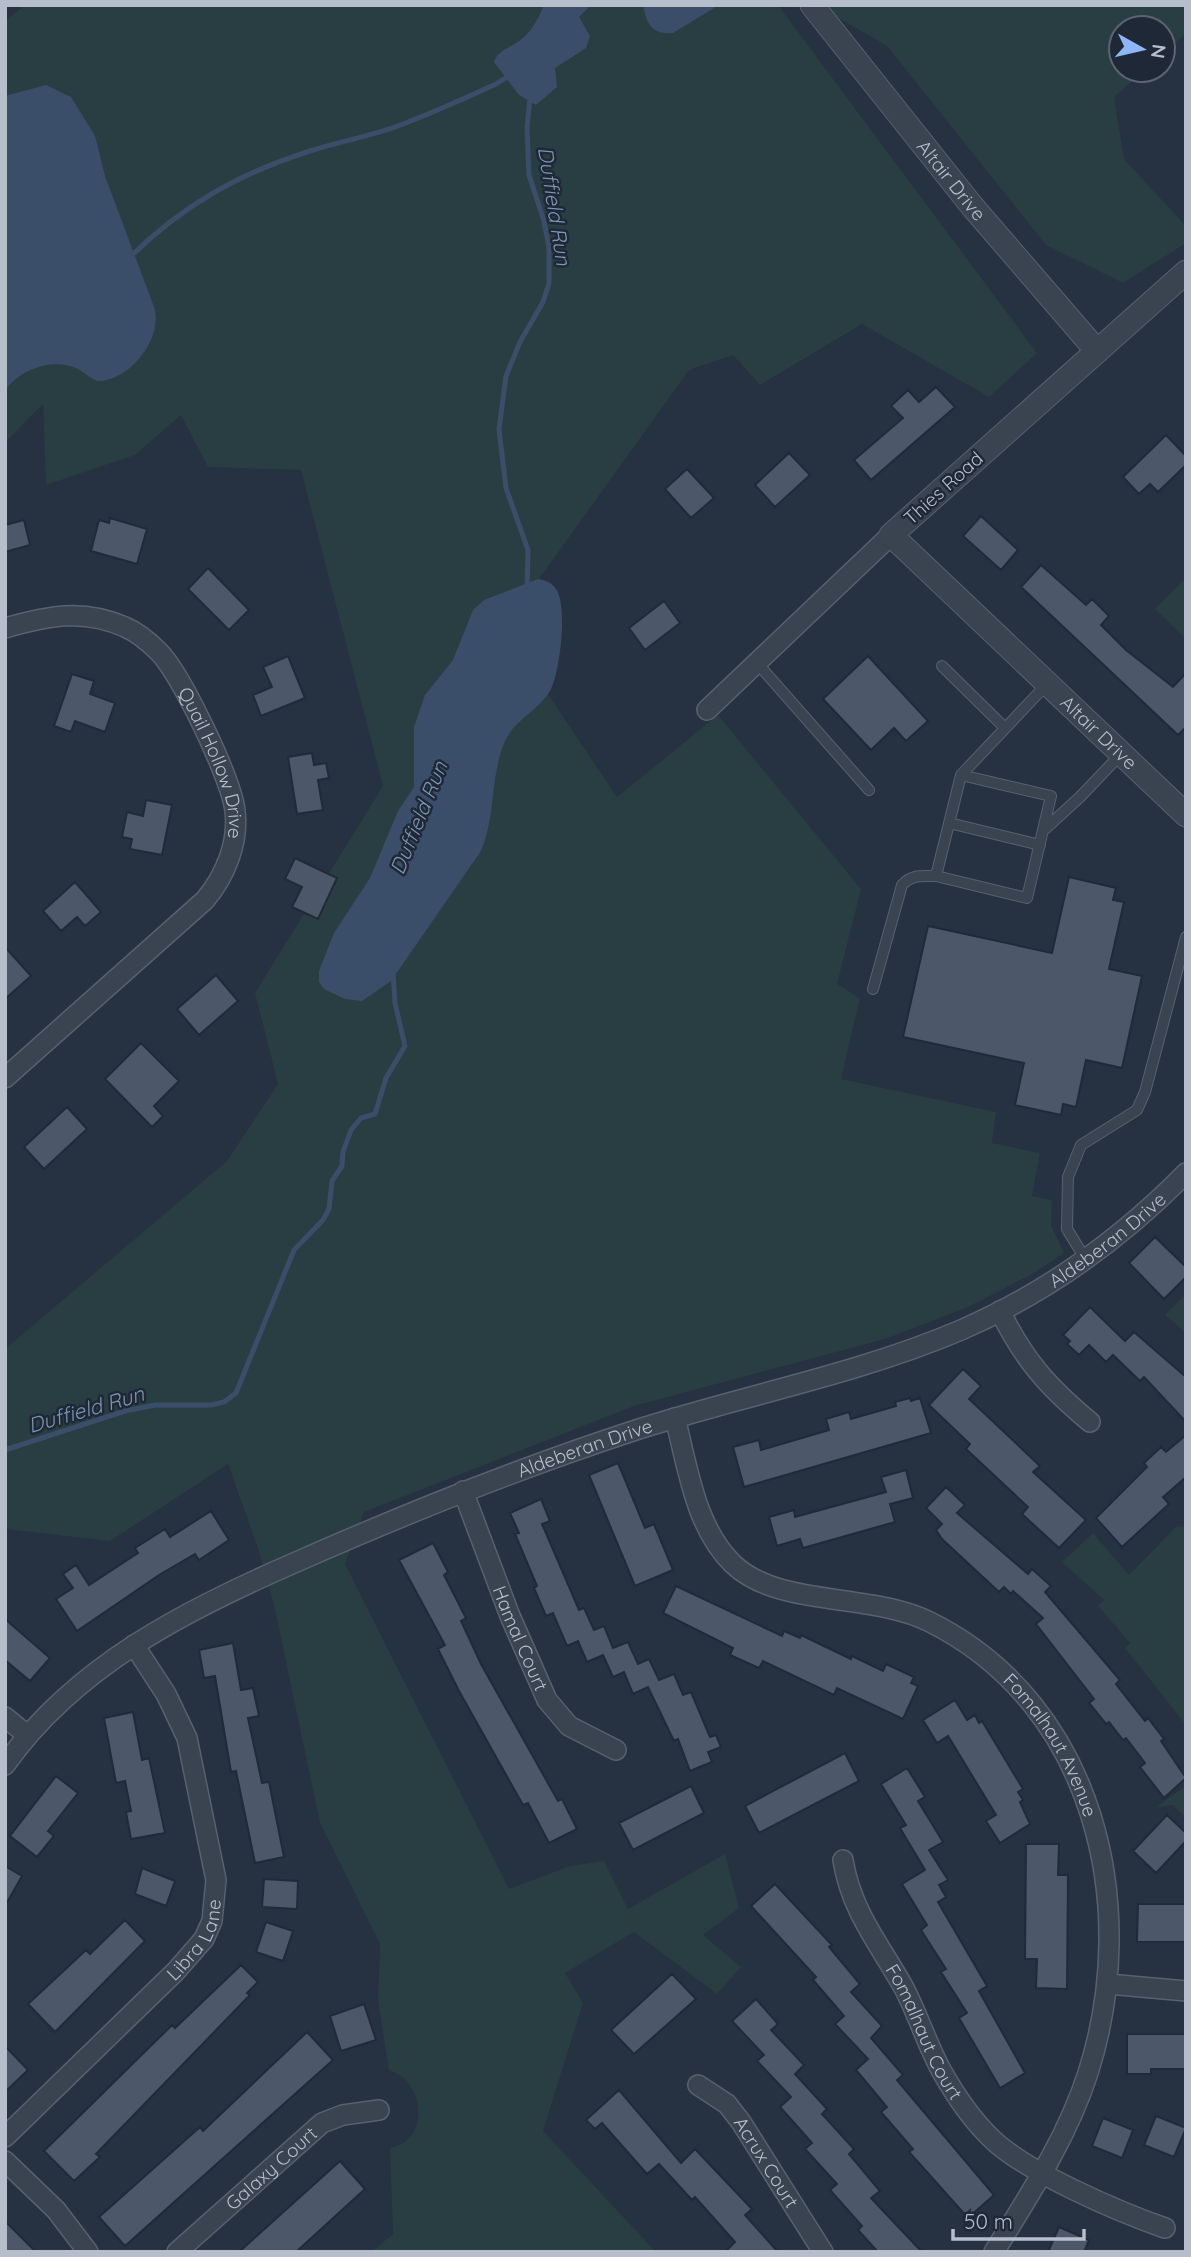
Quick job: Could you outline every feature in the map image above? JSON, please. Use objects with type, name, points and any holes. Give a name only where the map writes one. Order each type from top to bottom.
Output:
[{"type":"street","name":"Altair Drive","points":[[812,5],[972,206],[1097,351]]},
{"type":"street","name":"Thies Road","points":[[707,710],[891,535],[1186,272]]},
{"type":"street","name":"Altair Drive","points":[[891,535],[1186,815]]},
{"type":"street","name":"Quail Hollow Drive","points":[[5,628],[63,614],[86,615],[127,628],[144,639],[159,652],[183,689],[225,778],[235,811],[233,844],[223,875],[195,912],[5,1079]]},
{"type":"street","name":"Aldeberan Drive","points":[[5,1765],[27,1735],[104,1665],[170,1622],[258,1578],[463,1492],[675,1418],[908,1349],[1000,1311],[1086,1260],[1148,1209],[1186,1173]]},
{"type":"street","points":[[1000,1311],[1020,1351],[1067,1403],[1090,1422]]},
{"type":"street","name":"Fomalhaut Avenue","points":[[675,1418],[706,1526],[715,1544],[739,1569],[780,1589],[875,1604],[928,1621],[988,1660],[1033,1706],[1078,1780],[1103,1855],[1110,1913],[1108,1984],[1088,2073],[1067,2131],[994,2252]]},
{"type":"street","name":"Hamal Court","points":[[463,1492],[510,1616],[547,1700],[569,1726],[616,1750]]},
{"type":"street","name":"Libra Lane","points":[[5,2137],[176,1971],[204,1939],[212,1921],[216,1880],[187,1738],[166,1694],[134,1645]]},
{"type":"street","points":[[5,1717],[27,1735]]},
{"type":"street","name":"Fomalhaut Court","points":[[843,1860],[854,1905],[902,1986],[929,2046],[955,2093],[991,2138],[1044,2172],[1127,2215],[1165,2228]]},
{"type":"street","points":[[1108,1984],[1186,1992]]},
{"type":"street","name":"Acrux Court","points":[[698,2085],[727,2104],[741,2122],[823,2252]]},
{"type":"street","name":"Galaxy Court","points":[[177,2252],[322,2123],[343,2115],[379,2110]]},
{"type":"street","points":[[5,2161],[56,2210],[89,2252]]},
{"type":"lane","points":[[757,663],[869,790]]},
{"type":"lane","points":[[942,666],[1006,728]]},
{"type":"lane","points":[[936,876],[961,775],[1048,684]]},
{"type":"lane","points":[[1044,830],[1080,797],[1121,753]]},
{"type":"lane","points":[[873,989],[902,885],[908,878],[919,875],[936,876],[1027,898],[1051,796],[961,775]]},
{"type":"lane","points":[[949,823],[1041,845]]},
{"type":"lane","points":[[1086,1260],[1067,1229],[1068,1177],[1081,1145],[1137,1110],[1145,1092],[1186,937]]},
{"type":"green space","points":[[25,5],[778,5],[1037,353],[989,397],[862,324],[760,385],[733,355],[689,370],[539,579],[548,694],[617,797],[718,715],[861,889],[837,984],[860,998],[841,1079],[996,1112],[992,1143],[1040,1153],[1032,1196],[1052,1200],[1051,1225],[1064,1253],[1036,1272],[968,1307],[885,1339],[634,1406],[364,1512],[345,1564],[509,1889],[570,1866],[604,1861],[628,1909],[725,1854],[739,1908],[703,1935],[741,1967],[717,1994],[634,1932],[565,1973],[583,2003],[543,2131],[656,2252],[371,2252],[393,2234],[390,2148],[403,2143],[412,2134],[417,2123],[416,2097],[401,2076],[389,2070],[378,2000],[380,1944],[320,1823],[274,1605],[259,1551],[228,1464],[110,1541],[5,1529],[5,1349],[227,1161],[278,1084],[255,993],[383,786],[301,470],[208,467],[181,415],[135,455],[46,485],[43,404],[5,443],[5,21]]},
{"type":"green space","points":[[816,5],[1186,5],[1186,33],[1177,41],[1177,14],[1107,14],[1107,84],[1129,84],[1114,97],[1124,159],[1186,226],[1186,243],[1123,283],[1046,245],[887,46]]},
{"type":"green space","points":[[1186,577],[1186,639],[1155,609]]},
{"type":"green space","points":[[1186,1294],[1186,1333],[1165,1315]]},
{"type":"green space","points":[[1177,1526],[1186,1527],[1186,1725],[1125,1648],[1130,1643],[1098,1606],[1104,1600],[1062,1562],[1093,1533],[1129,1575]]},
{"type":"green space","points":[[1186,1786],[1186,1818],[1173,1805],[1156,1807]]},
{"type":"water","points":[[544,5],[591,5],[579,17],[590,36],[586,48],[555,68],[557,87],[536,105],[519,95],[494,62],[502,51],[527,34]]},
{"type":"water","points":[[643,5],[719,5],[673,33],[666,33],[652,27],[646,18]]},
{"type":"water","points":[[46,85],[71,97],[95,136],[105,176],[154,307],[156,319],[149,344],[132,366],[121,374],[97,381],[69,366],[48,365],[28,371],[5,391],[5,96]]},
{"type":"water","points":[[538,579],[552,585],[560,597],[562,623],[557,668],[551,689],[541,703],[509,733],[505,741],[497,768],[486,838],[481,851],[391,981],[362,1001],[345,999],[324,989],[319,982],[319,971],[334,933],[370,878],[398,811],[414,787],[414,727],[425,695],[453,660],[473,610],[484,600]]},
{"type":"building","points":[[936,387],[955,407],[871,480],[854,460],[903,418],[891,406],[908,390],[919,402]]},
{"type":"building","points":[[1166,435],[1186,456],[1186,465],[1158,492],[1150,484],[1139,494],[1123,477]]},
{"type":"building","points":[[789,453],[810,475],[775,507],[755,485]]},
{"type":"building","points":[[687,469],[714,498],[691,518],[665,489]]},
{"type":"building","points":[[981,516],[1018,550],[1001,570],[963,536]]},
{"type":"building","points":[[110,518],[147,529],[137,564],[91,551],[99,520],[109,523]]},
{"type":"building","points":[[24,520],[30,545],[5,552],[5,525]]},
{"type":"building","points":[[1041,565],[1086,605],[1092,599],[1109,616],[1101,625],[1126,650],[1173,687],[1186,673],[1186,727],[1178,735],[1021,587]]},
{"type":"building","points":[[208,568],[249,610],[229,630],[188,589]]},
{"type":"building","points":[[664,601],[680,623],[645,650],[629,628]]},
{"type":"building","points":[[288,656],[305,698],[261,716],[253,695],[272,687],[263,667]]},
{"type":"building","points":[[868,656],[928,721],[906,741],[894,728],[871,750],[823,699]]},
{"type":"building","points":[[72,674],[94,681],[90,694],[115,703],[105,732],[75,721],[71,732],[54,726]]},
{"type":"building","points":[[312,753],[314,765],[326,763],[329,778],[318,780],[323,810],[297,814],[288,757]]},
{"type":"building","points":[[146,800],[172,805],[162,855],[130,849],[132,839],[122,837],[127,812],[143,816]]},
{"type":"building","points":[[295,858],[337,878],[318,919],[292,907],[302,887],[285,879]]},
{"type":"building","points":[[1069,877],[1116,888],[1113,900],[1124,902],[1109,969],[1142,976],[1122,1068],[1086,1060],[1076,1107],[1063,1104],[1061,1115],[1015,1105],[1024,1063],[903,1037],[928,926],[1052,953]]},
{"type":"building","points":[[75,882],[101,912],[85,926],[77,917],[61,931],[43,911]]},
{"type":"building","points":[[5,947],[31,976],[5,999]]},
{"type":"building","points":[[216,975],[238,1001],[199,1035],[177,1009]]},
{"type":"building","points":[[141,1043],[179,1081],[154,1106],[163,1116],[152,1127],[105,1079]]},
{"type":"building","points":[[67,1107],[87,1129],[44,1169],[24,1147]]},
{"type":"building","points":[[1155,1237],[1186,1267],[1186,1277],[1164,1299],[1129,1263]]},
{"type":"building","points":[[1090,1307],[1125,1341],[1134,1332],[1186,1377],[1186,1422],[1144,1377],[1140,1381],[1113,1355],[1106,1362],[1089,1345],[1079,1355],[1067,1344],[1070,1341],[1063,1335]]},
{"type":"building","points":[[963,1369],[981,1386],[969,1399],[1040,1466],[1033,1472],[1086,1520],[1059,1548],[1022,1514],[1028,1507],[966,1449],[970,1444],[929,1405]]},
{"type":"building","points":[[910,1398],[911,1401],[920,1398],[931,1433],[744,1487],[733,1447],[759,1440],[761,1450],[829,1430],[826,1419],[849,1412],[851,1419],[896,1406],[895,1402]]},
{"type":"building","points":[[1186,1435],[1186,1477],[1163,1497],[1169,1504],[1122,1547],[1096,1518],[1147,1467],[1144,1463],[1161,1447],[1166,1452]]},
{"type":"building","points":[[618,1463],[645,1528],[654,1524],[673,1570],[635,1586],[589,1475]]},
{"type":"building","points":[[906,1470],[913,1498],[890,1504],[895,1522],[803,1548],[800,1539],[777,1546],[769,1517],[794,1510],[795,1517],[886,1492],[881,1477]]},
{"type":"building","points":[[946,1487],[965,1505],[957,1513],[1028,1574],[1032,1569],[1051,1586],[1045,1592],[1120,1680],[1116,1684],[1145,1721],[1148,1718],[1164,1739],[1161,1741],[1186,1778],[1164,1798],[1140,1767],[1145,1763],[1126,1738],[1123,1740],[1109,1722],[1106,1724],[1089,1703],[1094,1699],[1036,1624],[1043,1618],[1013,1591],[1011,1594],[1004,1587],[999,1592],[942,1539],[936,1530],[942,1524],[926,1508]]},
{"type":"building","points":[[541,1499],[550,1521],[542,1524],[579,1610],[584,1608],[594,1630],[604,1626],[613,1648],[628,1642],[638,1664],[649,1659],[659,1680],[674,1674],[683,1695],[691,1692],[710,1737],[716,1735],[721,1747],[708,1752],[712,1762],[690,1771],[678,1739],[674,1741],[648,1687],[633,1694],[624,1672],[613,1677],[603,1655],[587,1662],[578,1641],[567,1646],[553,1613],[546,1616],[534,1588],[537,1586],[515,1534],[519,1533],[510,1513]]},
{"type":"building","points":[[211,1511],[229,1540],[199,1560],[195,1554],[159,1575],[77,1631],[56,1599],[73,1588],[63,1574],[76,1565],[89,1585],[138,1553],[135,1548],[165,1529],[170,1537]]},
{"type":"building","points":[[433,1543],[448,1572],[444,1575],[466,1618],[461,1621],[481,1664],[558,1801],[562,1799],[577,1829],[549,1843],[528,1803],[523,1805],[459,1691],[438,1649],[445,1645],[399,1560]]},
{"type":"building","points":[[676,1586],[782,1636],[784,1631],[800,1638],[801,1635],[883,1671],[886,1664],[914,1677],[911,1683],[918,1686],[903,1719],[837,1688],[834,1695],[763,1661],[759,1668],[730,1655],[733,1648],[663,1613]]},
{"type":"building","points":[[5,1619],[50,1658],[30,1681],[5,1660]]},
{"type":"building","points":[[233,1643],[241,1690],[253,1688],[259,1716],[248,1718],[262,1783],[269,1782],[284,1857],[255,1863],[236,1771],[231,1772],[215,1676],[204,1678],[199,1650]]},
{"type":"building","points":[[955,1700],[967,1720],[975,1715],[979,1723],[982,1721],[1023,1789],[1018,1792],[1023,1800],[1020,1802],[1030,1824],[1000,1843],[986,1821],[996,1815],[948,1736],[937,1743],[923,1720]]},
{"type":"building","points":[[133,1712],[142,1760],[149,1758],[165,1833],[131,1839],[126,1812],[131,1811],[125,1781],[116,1783],[104,1718]]},
{"type":"building","points":[[845,1753],[859,1781],[759,1833],[745,1806]]},
{"type":"building","points":[[907,1768],[925,1797],[918,1801],[943,1842],[929,1850],[948,1880],[939,1885],[946,1897],[938,1902],[987,1986],[979,1991],[1025,2073],[1000,2088],[959,2018],[967,2013],[941,1972],[946,1969],[921,1930],[927,1925],[902,1884],[925,1870],[900,1828],[906,1825],[881,1784]]},
{"type":"building","points":[[56,1776],[78,1793],[48,1831],[54,1836],[37,1857],[10,1836]]},
{"type":"building","points":[[691,1786],[704,1813],[633,1850],[619,1823]]},
{"type":"building","points":[[1167,1815],[1186,1833],[1186,1841],[1156,1873],[1133,1851]]},
{"type":"building","points":[[1026,1844],[1059,1844],[1058,1875],[1068,1875],[1067,1989],[1036,1988],[1037,1959],[1025,1959]]},
{"type":"building","points":[[5,1866],[22,1876],[5,1906]]},
{"type":"building","points":[[142,1868],[175,1881],[166,1906],[135,1894]]},
{"type":"building","points":[[264,1879],[298,1881],[297,1909],[262,1907]]},
{"type":"building","points":[[775,1884],[832,1945],[829,1947],[860,1984],[851,1992],[882,2026],[871,2038],[903,2075],[897,2080],[994,2195],[968,2218],[909,2152],[913,2149],[881,2112],[887,2107],[856,2070],[868,2059],[835,2024],[844,2016],[813,1980],[816,1977],[751,1906]]},
{"type":"building","points":[[1138,1904],[1186,1904],[1186,1942],[1137,1942]]},
{"type":"building","points":[[125,1920],[145,1941],[55,2032],[28,2004],[86,1950],[90,1954]]},
{"type":"building","points":[[266,1922],[293,1931],[283,1961],[256,1952]]},
{"type":"building","points":[[241,1965],[258,1982],[247,1993],[250,1995],[96,2154],[100,2157],[74,2181],[44,2151],[172,2025],[175,2028]]},
{"type":"building","points":[[672,1974],[696,1999],[634,2054],[611,2030]]},
{"type":"building","points":[[756,1999],[778,2024],[771,2030],[804,2065],[795,2074],[827,2109],[822,2114],[854,2149],[849,2154],[880,2191],[871,2198],[922,2252],[878,2252],[858,2230],[862,2226],[830,2190],[837,2184],[805,2149],[812,2143],[780,2107],[791,2097],[757,2061],[764,2055],[732,2021]]},
{"type":"building","points":[[364,2004],[376,2040],[341,2051],[330,2016]]},
{"type":"building","points":[[307,2032],[333,2060],[125,2246],[99,2217],[200,2127],[203,2131]]},
{"type":"building","points":[[1127,2034],[1186,2034],[1186,2069],[1151,2069],[1151,2074],[1127,2074]]},
{"type":"building","points":[[5,2046],[28,2070],[5,2092]]},
{"type":"building","points":[[619,2090],[681,2163],[695,2149],[752,2209],[745,2215],[778,2252],[725,2252],[735,2242],[695,2197],[692,2200],[659,2164],[647,2174],[602,2123],[595,2129],[586,2120]]},
{"type":"building","points":[[1156,2116],[1186,2128],[1174,2157],[1144,2145]]},
{"type":"building","points":[[1103,2118],[1133,2130],[1122,2158],[1092,2146]]},
{"type":"building","points":[[340,2161],[365,2189],[296,2252],[239,2252]]},
{"type":"building","points":[[5,2221],[36,2252],[5,2252]]},
{"type":"building","points":[[1059,2227],[1089,2240],[1084,2252],[1048,2252]]},
{"type":"waterway","points":[[129,258],[170,222],[235,181],[310,151],[403,124],[496,84],[510,75]]},
{"type":"waterway","name":"Duffield Run","points":[[527,588],[528,550],[506,488],[499,429],[506,376],[520,342],[543,302],[549,283],[549,248],[544,221],[529,175],[527,128],[530,98]]},
{"type":"waterway","name":"Duffield Run","points":[[5,1450],[125,1411],[155,1405],[211,1405],[224,1402],[236,1393],[294,1250],[323,1220],[329,1209],[332,1181],[342,1166],[343,1152],[351,1130],[361,1118],[375,1114],[386,1078],[405,1046],[395,1003],[393,973]]}]
